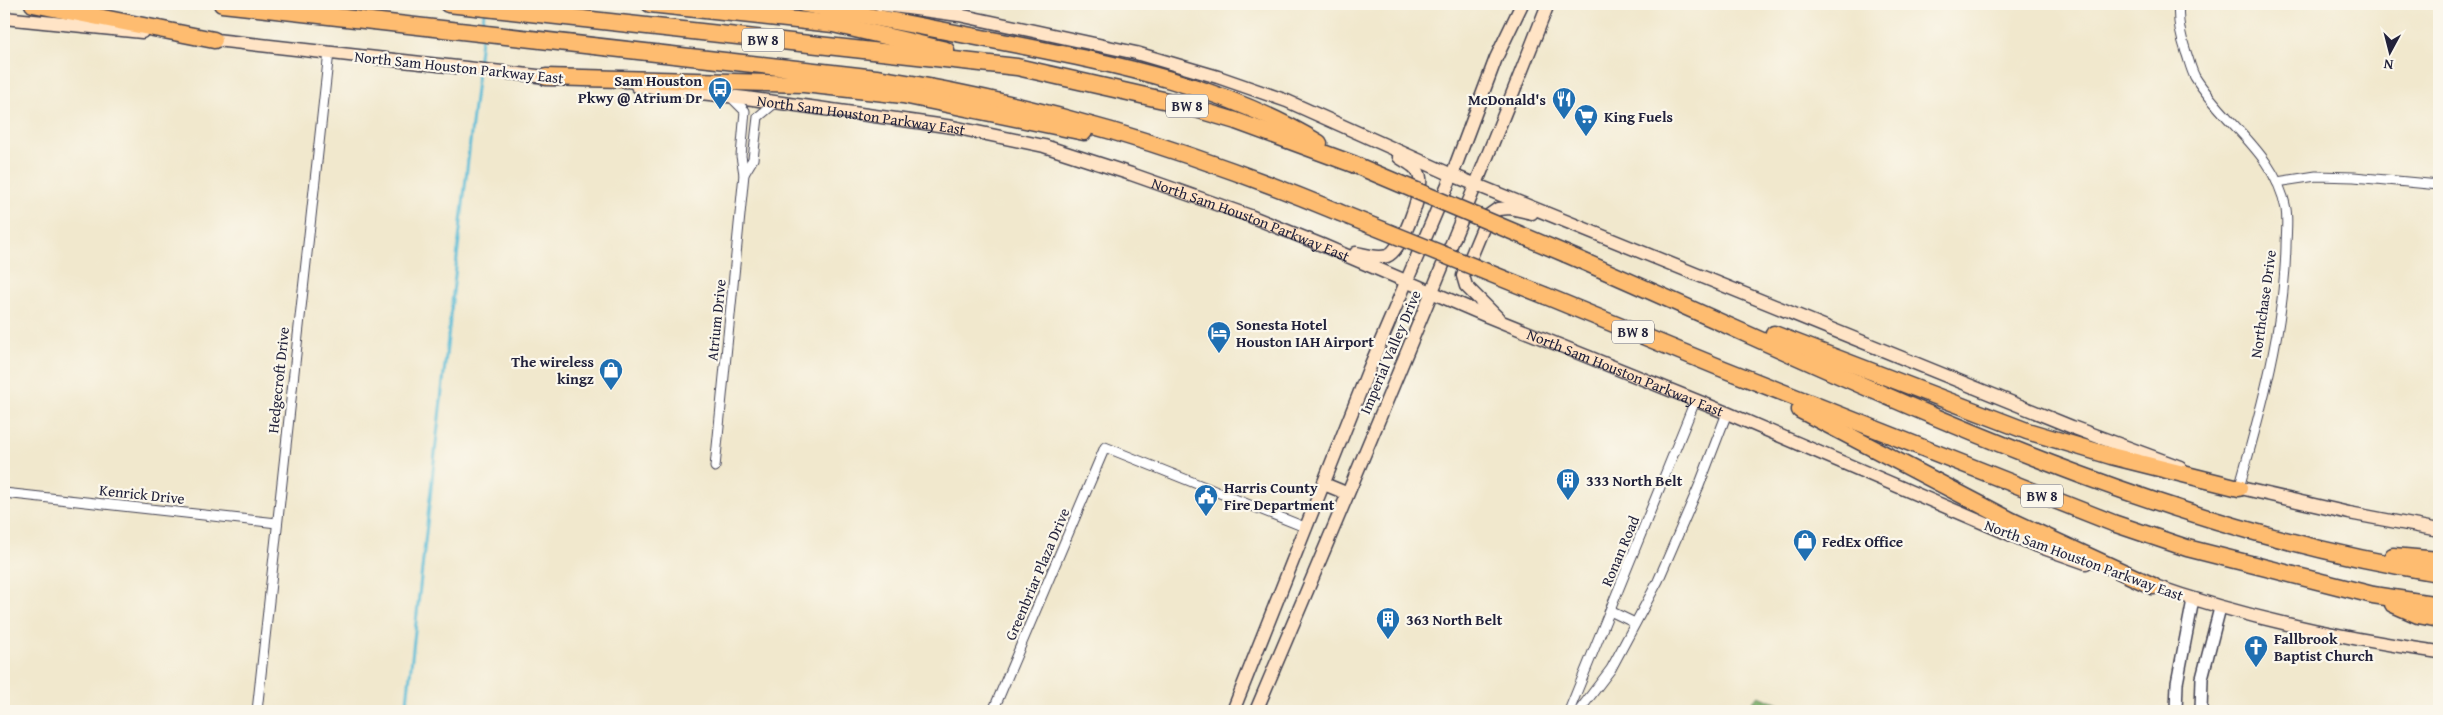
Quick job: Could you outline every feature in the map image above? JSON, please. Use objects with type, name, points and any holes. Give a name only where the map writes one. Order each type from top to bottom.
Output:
[{"type":"highway","points":[[33,4],[214,40]]},
{"type":"highway","name":"BW 8","points":[[222,4],[876,78],[948,89],[1044,111],[1184,152],[1256,178],[1721,368],[2122,526],[2187,548],[2373,594],[2439,605]]},
{"type":"highway","name":"BW 8","points":[[453,4],[1017,67],[1172,102],[1236,120],[1353,164],[1566,254],[1912,408],[2126,492],[2254,533],[2349,557],[2439,573]]},
{"type":"highway","points":[[650,4],[833,24],[1017,67]]},
{"type":"highway","points":[[804,4],[1108,63],[1200,88],[1291,126],[1353,164]]},
{"type":"highway","points":[[546,77],[804,84],[903,95],[1184,152]]},
{"type":"highway","points":[[1651,291],[1689,300],[1870,372],[2027,430],[2111,456],[2239,488]]},
{"type":"highway","points":[[1721,368],[2012,520],[2153,586]]},
{"type":"highway","points":[[2126,492],[2316,544],[2376,554],[2439,560]]},
{"type":"highway","points":[[2373,594],[2418,615],[2439,619]]},
{"type":"main road","points":[[879,4],[960,9],[1198,71],[1287,101],[1452,175],[2072,427],[2239,488],[2349,513],[2439,530]]},
{"type":"main road","name":"Imperial Valley Drive","points":[[1233,711],[1406,281],[1452,175],[1496,58],[1522,4]]},
{"type":"main road","name":"Imperial Valley Drive","points":[[1256,711],[1346,493],[1434,292],[1478,185],[1548,4]]},
{"type":"main road","name":"North Sam Houston Parkway East","points":[[4,18],[729,96],[953,126],[1044,146],[1241,213],[1322,245],[1503,322],[1727,413],[2035,545],[2220,608],[2306,630],[2439,652]]},
{"type":"main road","points":[[1322,245],[1373,257],[1385,256],[1396,251],[1416,206],[1420,178],[1416,168],[1385,144]]},
{"type":"main road","points":[[1503,322],[1466,286],[1463,276],[1488,216],[1498,209],[1510,208],[1566,220]]},
{"type":"main road","points":[[1324,484],[1346,493]]},
{"type":"street","name":"Northchase Drive","points":[[2179,4],[2181,38],[2194,75],[2223,114],[2246,135],[2266,159],[2277,182],[2286,210],[2286,270],[2264,396],[2239,488]]},
{"type":"street","name":"Hedgecroft Drive","points":[[257,711],[329,52]]},
{"type":"street","name":"Atrium Drive","points":[[715,467],[744,174],[741,156],[745,111],[729,96]]},
{"type":"street","name":"Atrium Drive","points":[[744,174],[753,159],[758,117],[776,102]]},
{"type":"street","points":[[2277,182],[2325,176],[2439,185]]},
{"type":"street","name":"Ronan Road","points":[[1569,711],[1668,473],[1695,401]]},
{"type":"street","points":[[1579,711],[1611,669],[1661,574],[1727,413]]},
{"type":"street","name":"Greenbriar Plaza Drive","points":[[993,711],[1106,447],[1307,528]]},
{"type":"street","name":"Kenrick Drive","points":[[4,493],[277,523]]},
{"type":"street","points":[[2176,711],[2177,683],[2193,600]]},
{"type":"street","points":[[2201,711],[2202,678],[2220,608]]},
{"type":"street","points":[[1610,610],[1635,623]]},
{"type":"green space","points":[[1759,696],[1784,706],[1783,711],[1742,711]]},
{"type":"green space","points":[[1684,703],[1696,711],[1658,711],[1659,710]]},
{"type":"waterway","points":[[482,28],[484,12]]},
{"type":"waterway","points":[[478,65],[481,39]]},
{"type":"waterway","points":[[406,711],[478,71]]},
{"type":"place","name":"Sam Houston Pkwy @ Atrium Dr","points":[[720,110]]},
{"type":"place","name":"McDonald's","points":[[1564,120]]},
{"type":"place","name":"King Fuels","points":[[1586,137]]},
{"type":"place","name":"Sonesta Hotel Houston IAH Airport","points":[[1219,354]]},
{"type":"place","name":"The wireless kingz","points":[[611,391]]},
{"type":"place","name":"333 North Belt","points":[[1568,501]]},
{"type":"place","name":"Harris County Fire Department","points":[[1206,517]]},
{"type":"place","name":"FedEx Office","points":[[1805,562]]},
{"type":"place","name":"363 North Belt","points":[[1388,640]]},
{"type":"place","name":"Fallbrook Baptist Church","points":[[2256,668]]}]
